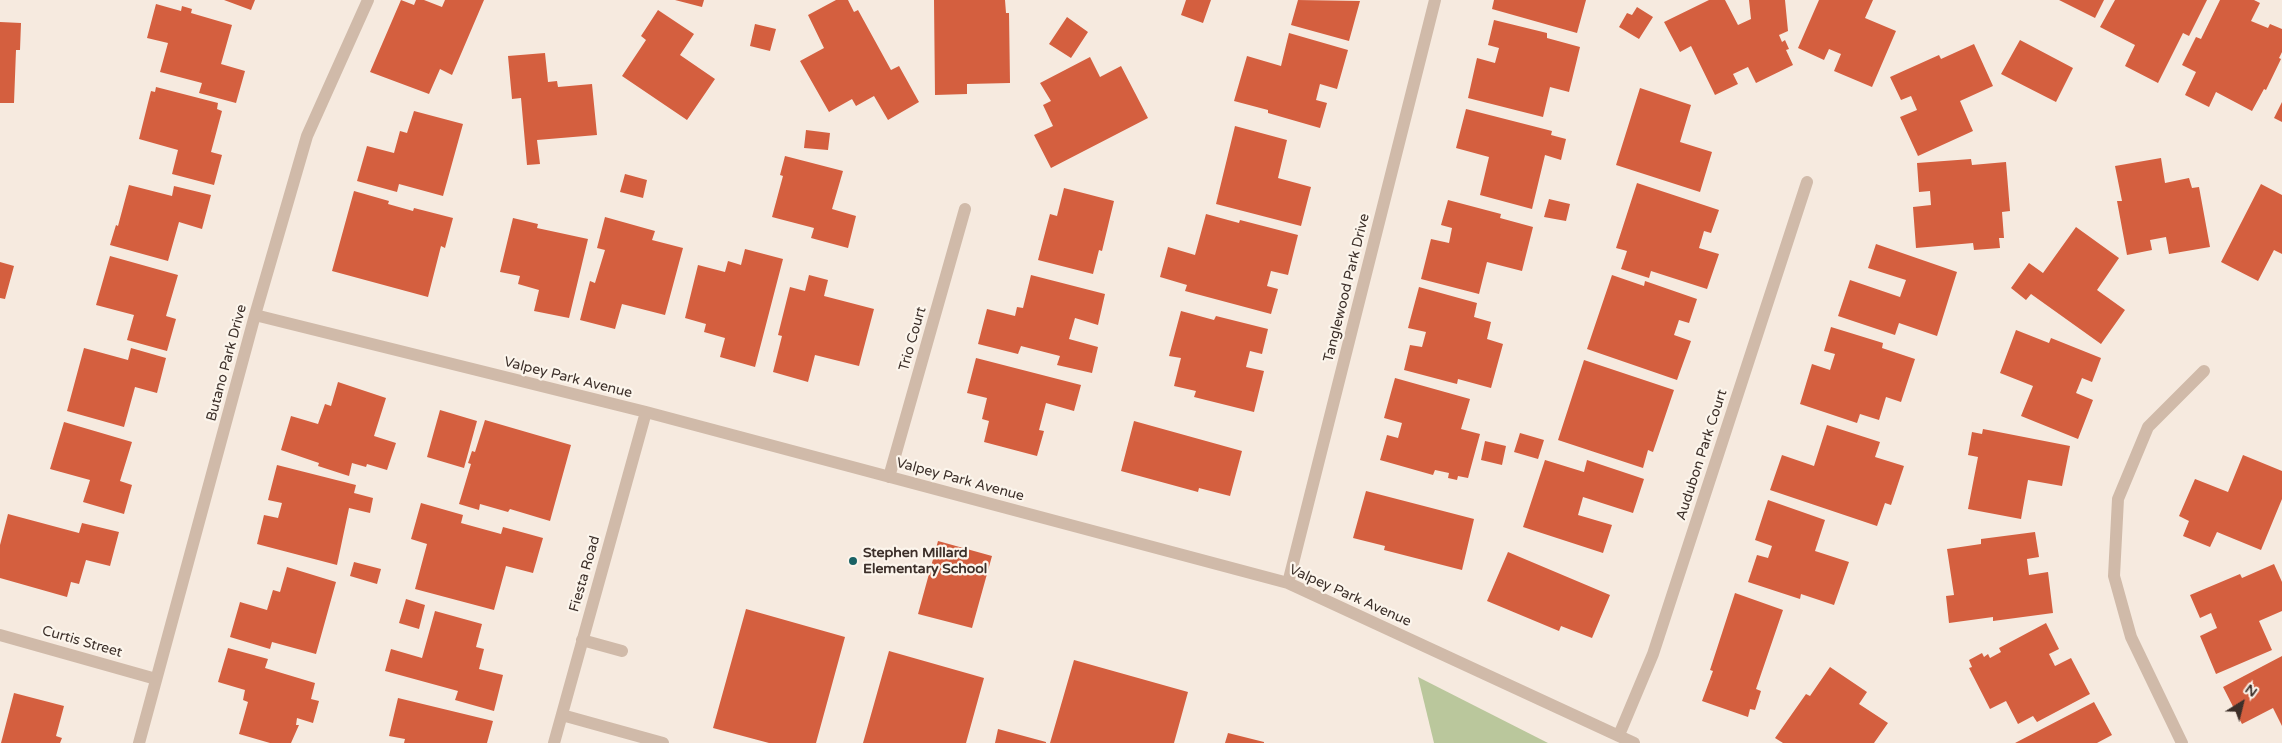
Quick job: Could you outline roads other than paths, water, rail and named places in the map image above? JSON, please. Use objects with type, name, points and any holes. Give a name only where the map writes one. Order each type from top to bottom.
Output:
[{"type":"street","name":"Butano Park Drive","points":[[139,743],[255,315],[307,136],[368,0]]},
{"type":"street","name":"Tanglewood Park Drive","points":[[1288,583],[1435,0]]},
{"type":"street","name":"Audubon Park Court","points":[[1619,736],[1653,654],[1807,182]]},
{"type":"street","name":"Trio Court","points":[[890,477],[965,209]]},
{"type":"street","name":"Valpey Park Avenue","points":[[255,315],[646,412],[1288,583],[1634,743]]},
{"type":"street","points":[[2182,743],[2131,638],[2114,576],[2118,499],[2148,427],[2204,370]]},
{"type":"street","name":"Fiesta Road","points":[[554,743],[646,412]]},
{"type":"street","name":"Curtis Street","points":[[0,635],[156,679]]},
{"type":"street","points":[[582,640],[622,652]]},
{"type":"street","points":[[562,715],[663,743]]},
{"type":"place","name":"Stephen Millard Elementary School","points":[[853,561]]}]
